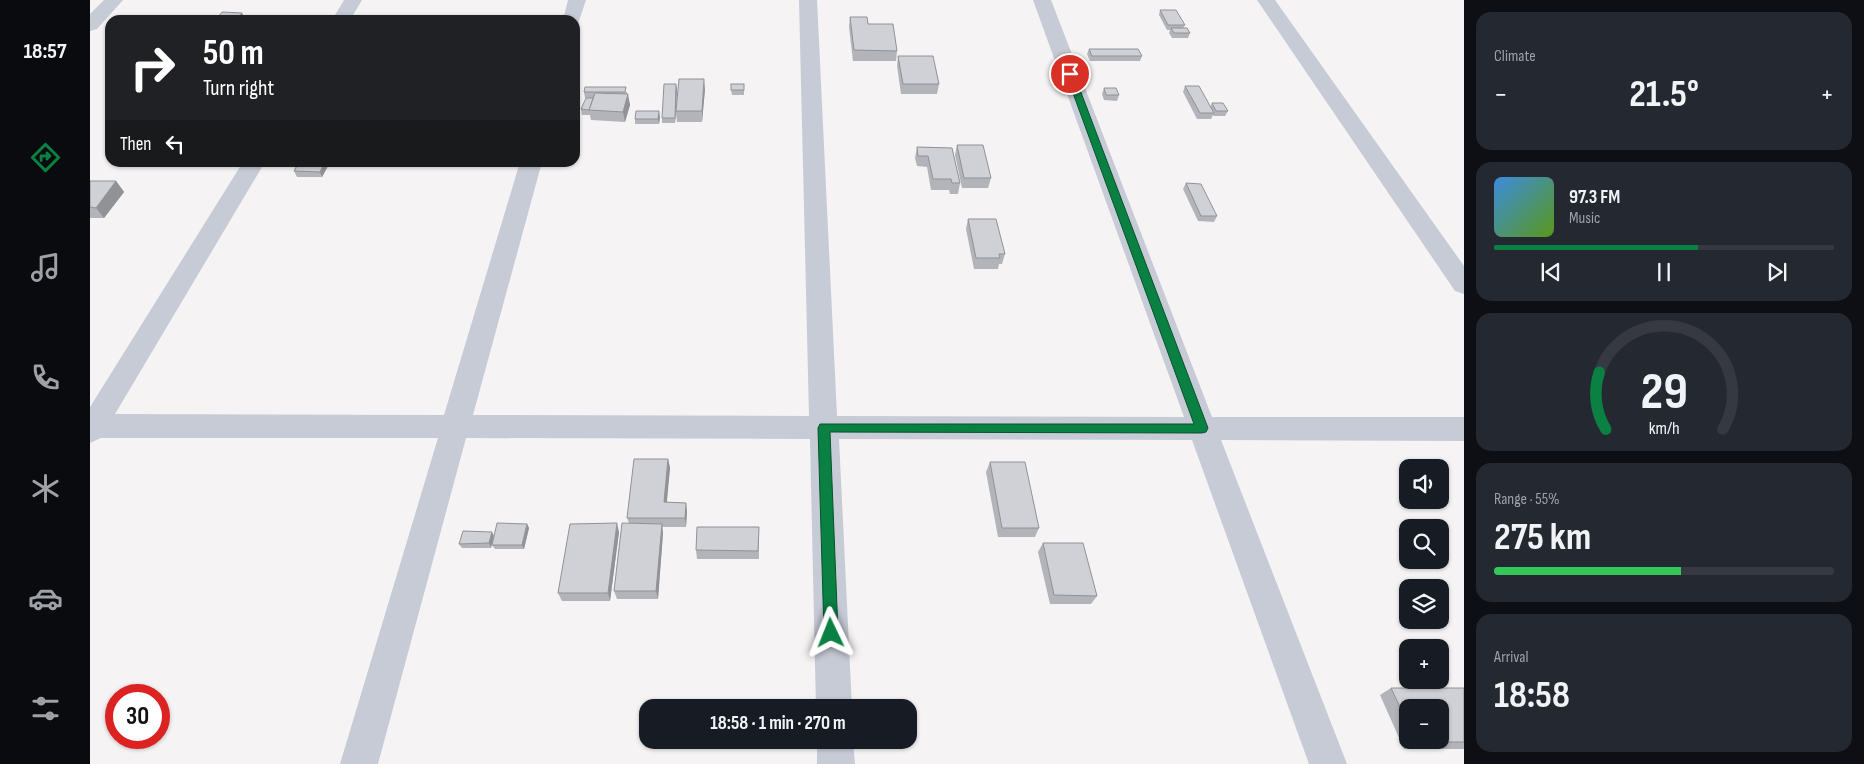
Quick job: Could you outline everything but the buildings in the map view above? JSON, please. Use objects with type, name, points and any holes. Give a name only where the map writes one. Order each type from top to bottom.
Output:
[{"type":"street","points":[[90,25],[114,0]]},
{"type":"street","points":[[344,15],[353,0]]},
{"type":"street","points":[[574,15],[578,0]]},
{"type":"street","points":[[808,0],[834,699]]},
{"type":"street","points":[[1042,0],[1328,764]]},
{"type":"street","points":[[1266,0],[1464,285]]},
{"type":"street","points":[[91,427],[251,167]]},
{"type":"street","points":[[359,764],[530,167]]},
{"type":"street","points":[[91,427],[1464,429]]},
{"type":"street","points":[[835,749],[836,764]]},
{"type":"route","points":[[831,633],[824,428],[1202,428],[1070,74]]}]
